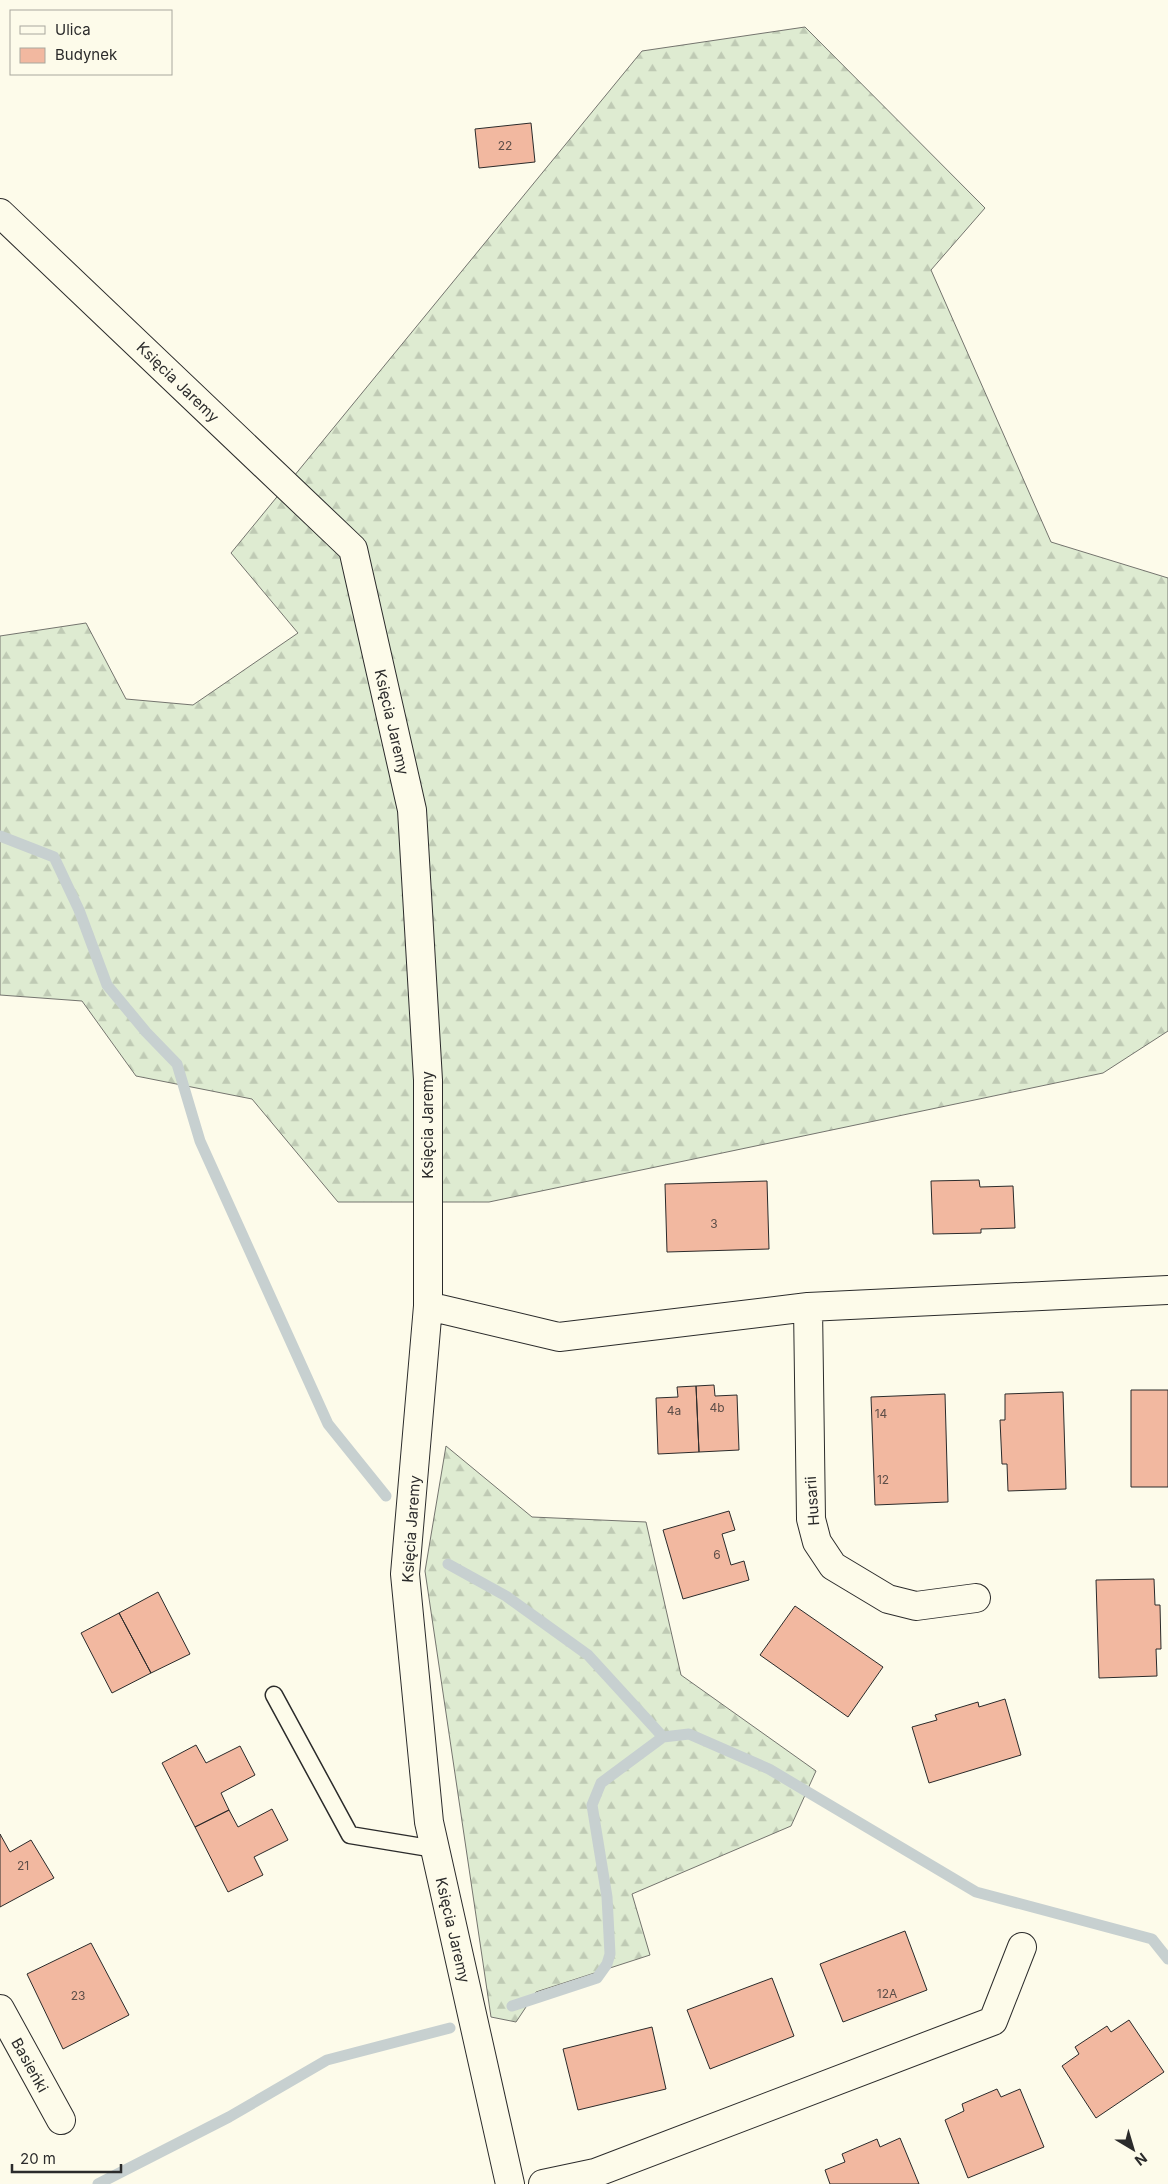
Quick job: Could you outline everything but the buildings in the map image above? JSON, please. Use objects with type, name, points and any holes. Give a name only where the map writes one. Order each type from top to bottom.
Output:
[{"type":"street","name":"Księcia Jaremy","points":[[0,213],[353,548],[412,810],[428,1080],[428,1306],[405,1574],[429,1822],[510,2184]]},
{"type":"street","points":[[428,1306],[559,1337],[808,1307],[1168,1290]]},
{"type":"street","name":"Husarii","points":[[808,1307],[811,1519],[817,1542],[833,1566],[888,1599],[916,1606],[976,1598]]},
{"type":"street","points":[[542,2184],[595,2173],[993,2022],[1022,1947]]},
{"type":"street","name":"Basieńki","points":[[0,2009],[60,2120]]},
{"type":"lane","points":[[274,1695],[350,1835],[435,1850]]},
{"type":"green space","points":[[805,27],[985,208],[931,270],[1051,542],[1168,578],[1168,1031],[1103,1073],[489,1202],[338,1202],[252,1099],[136,1076],[82,1001],[0,995],[0,636],[86,623],[126,699],[193,705],[298,633],[231,553],[642,51]]},
{"type":"green space","points":[[446,1446],[532,1517],[646,1522],[681,1675],[816,1771],[791,1826],[632,1894],[650,1955],[536,1992],[516,2022],[491,2017],[425,1571]]},
{"type":"waterway","points":[[0,836],[54,857],[79,910],[107,985],[146,1032],[177,1064],[200,1141],[328,1424],[386,1496]]},
{"type":"waterway","points":[[448,1564],[506,1596],[588,1655],[663,1737]]},
{"type":"waterway","points":[[512,2006],[597,1978],[607,1964],[610,1954],[607,1897],[592,1805],[601,1783],[663,1737],[689,1734],[769,1769],[976,1892],[1152,1939],[1168,1959]]},
{"type":"waterway","points":[[98,2184],[229,2117],[327,2060],[450,2028]]}]
